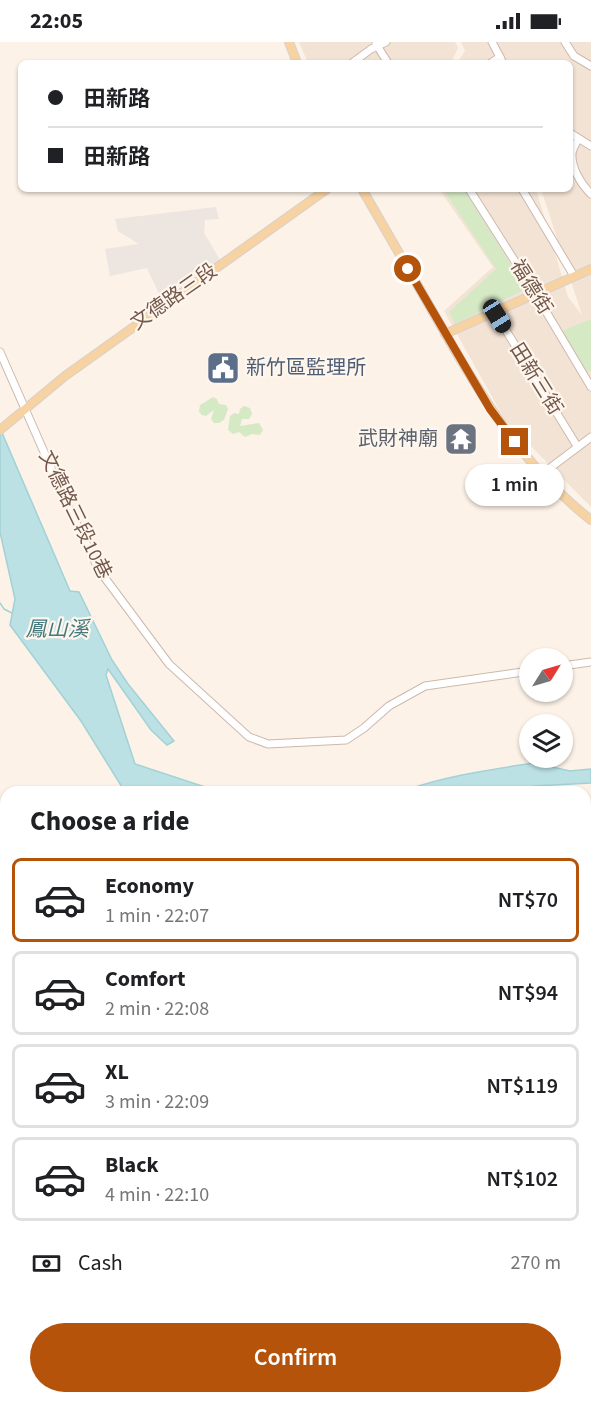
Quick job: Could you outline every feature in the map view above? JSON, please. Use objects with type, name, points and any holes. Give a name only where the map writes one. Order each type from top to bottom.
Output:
[{"type":"main road","points":[[289,42],[296,60]]},
{"type":"main road","name":"文德路三段","points":[[0,430],[65,375],[323,192]]},
{"type":"main road","points":[[364,192],[495,418],[542,474],[591,520]]},
{"type":"main road","points":[[445,334],[591,269]]},
{"type":"street","points":[[356,60],[376,44],[386,42]]},
{"type":"street","points":[[492,42],[502,60]]},
{"type":"street","points":[[565,42],[574,56],[591,66]]},
{"type":"street","points":[[376,44],[386,60]]},
{"type":"street","points":[[573,135],[591,146]]},
{"type":"street","points":[[573,150],[578,138]]},
{"type":"street","points":[[573,160],[582,186],[591,194]]},
{"type":"street","name":"福德街","points":[[471,192],[591,387]]},
{"type":"street","points":[[524,192],[574,276]]},
{"type":"street","name":"田新三街","points":[[494,311],[577,446]]},
{"type":"street","name":"文德路三段10巷","points":[[0,351],[24,409],[99,570],[169,664],[249,737],[268,744],[346,740],[389,706],[425,686],[519,672]]},
{"type":"street","points":[[542,474],[591,437]]},
{"type":"street","points":[[573,664],[591,662]]},
{"type":"shaded area","points":[[299,42],[455,42],[458,48],[452,60],[307,60]]},
{"type":"shaded area","points":[[461,42],[591,42],[591,507],[505,420],[444,311],[493,267],[441,192],[537,192],[568,297],[582,315],[542,192],[573,192],[573,60],[459,60],[465,51]]},
{"type":"shaded area","points":[[216,207],[219,219],[205,220],[204,233],[220,260],[161,298],[147,268],[110,276],[105,249],[139,244],[118,231],[115,219]]},
{"type":"green space","points":[[445,192],[466,192],[526,289],[455,324],[449,312],[496,269]]},
{"type":"green space","points":[[591,319],[591,370],[587,372],[561,331]]},
{"type":"green space","points":[[213,397],[219,404],[226,405],[228,409],[224,420],[219,423],[214,423],[211,419],[214,410],[206,416],[199,412],[200,405]]},
{"type":"green space","points":[[244,406],[250,408],[252,414],[249,419],[242,419],[240,426],[259,423],[263,430],[260,435],[252,434],[245,437],[239,432],[233,434],[228,430],[230,416],[234,413],[239,414],[240,409]]},
{"type":"water","name":"鳳山溪","points":[[0,428],[70,591],[79,592],[112,660],[128,684],[174,741],[167,745],[151,730],[108,669],[106,675],[135,764],[202,786],[121,786],[81,721],[10,625],[15,599],[0,532]]},
{"type":"water","points":[[519,765],[519,768],[556,768],[570,771],[591,769],[591,783],[535,786],[417,786]]},
{"type":"waterway","points":[[0,603],[4,609],[12,613]]},
{"type":"place","name":"新竹區監理所","points":[[223,368]]},
{"type":"place","name":"武財神廟","points":[[461,439]]},
{"type":"route","points":[[408,269],[490,409],[515,442]]}]
